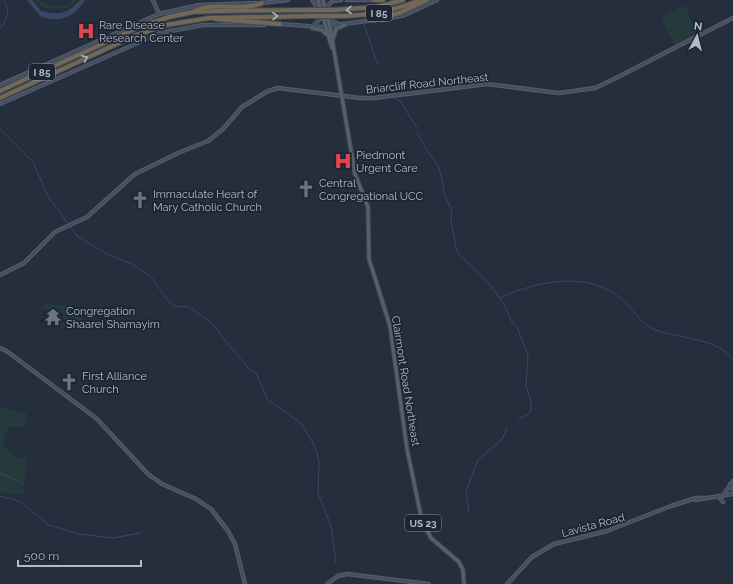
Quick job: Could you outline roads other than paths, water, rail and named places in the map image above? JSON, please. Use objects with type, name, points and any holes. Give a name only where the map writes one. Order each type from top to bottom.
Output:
[{"type":"highway","points":[[375,0],[383,0]]},
{"type":"highway","name":"I 85","points":[[0,91],[139,27],[163,19],[193,12],[334,10],[377,7],[403,0]]},
{"type":"highway","name":"I 85","points":[[0,98],[94,53],[151,29],[180,21],[209,18],[375,14],[394,10],[420,0]]},
{"type":"highway","points":[[374,20],[399,12],[427,0]]},
{"type":"highway","points":[[193,12],[199,9],[245,6],[262,3]]},
{"type":"highway","points":[[209,18],[280,24]]},
{"type":"main road","points":[[153,0],[159,14]]},
{"type":"main road","points":[[0,85],[159,14],[199,5],[262,3],[288,0]]},
{"type":"main road","points":[[312,0],[315,4],[319,20],[312,27]]},
{"type":"main road","name":"Clairmont Road Northeast","points":[[318,0],[324,27],[333,50]]},
{"type":"main road","name":"Clairmont Road Northeast","points":[[323,0],[330,27],[355,174],[368,207],[369,259],[390,328],[407,449],[422,521],[431,538],[459,562],[463,570],[464,584]]},
{"type":"main road","points":[[341,0],[331,2],[328,7],[332,22],[346,25]]},
{"type":"main road","points":[[347,0],[375,0]]},
{"type":"main road","points":[[0,104],[152,35],[189,27],[226,24],[280,24],[330,27],[405,15],[437,0]]},
{"type":"main road","name":"Briarcliff Road Northeast","points":[[0,275],[24,263],[55,232],[87,217],[135,174],[216,136],[242,107],[263,94],[278,88],[342,96],[374,98],[486,84],[553,93],[595,88],[733,18]]},
{"type":"main road","points":[[332,41],[336,29],[346,25]]},
{"type":"main road","points":[[312,27],[322,30],[327,36]]},
{"type":"main road","points":[[0,348],[8,352],[97,419],[148,474],[162,484],[196,499],[211,509],[232,537],[240,558],[246,584]]},
{"type":"main road","points":[[732,483],[730,487],[733,490]]},
{"type":"main road","points":[[724,495],[732,483]]},
{"type":"main road","name":"Lavista Road","points":[[507,584],[532,557],[554,544],[607,531],[671,506],[694,500],[733,494]]},
{"type":"main road","points":[[717,496],[723,502]]},
{"type":"main road","points":[[327,584],[336,577],[347,574],[429,584]]},
{"type":"water","points":[[27,0],[32,0],[41,11],[63,13],[76,5],[80,0],[85,0],[71,15],[60,19],[54,19],[40,16]]},
{"type":"waterway","points":[[0,29],[5,22],[8,12],[4,0]]},
{"type":"waterway","points":[[364,25],[378,65]]},
{"type":"waterway","points":[[395,98],[401,102],[417,128]]},
{"type":"waterway","points":[[0,129],[33,162],[48,196],[77,236],[107,254],[132,264],[151,277],[169,302],[174,306],[189,307],[208,320],[219,331],[223,338],[250,370],[256,373],[268,400],[301,423],[317,453],[319,463],[318,493],[331,526],[336,563]]},
{"type":"waterway","points":[[417,132],[438,166],[444,192],[452,212],[451,221],[457,252],[488,282],[504,304],[512,322],[517,327],[528,355],[526,385],[531,402],[531,411],[527,415],[518,419]]},
{"type":"waterway","points":[[499,298],[529,287],[560,281],[576,281],[591,284],[606,289],[619,297],[645,324],[655,330],[708,343],[727,353],[733,360]]},
{"type":"waterway","points":[[469,513],[466,491],[478,460],[502,439],[507,428]]},
{"type":"waterway","points":[[0,473],[21,482]]},
{"type":"waterway","points":[[0,496],[19,501],[49,525],[78,534],[113,538],[140,533]]},
{"type":"place","name":"Rare Disease Research Center","points":[[86,31]]},
{"type":"place","name":"Piedmont Urgent Care","points":[[343,161]]},
{"type":"place","name":"Central Congregational UCC","points":[[306,189]]},
{"type":"place","name":"Immaculate Heart of Mary Catholic Church","points":[[140,200]]},
{"type":"place","name":"Congregation Shaarei Shamayim","points":[[53,317]]},
{"type":"place","name":"First Alliance Church","points":[[69,382]]}]
